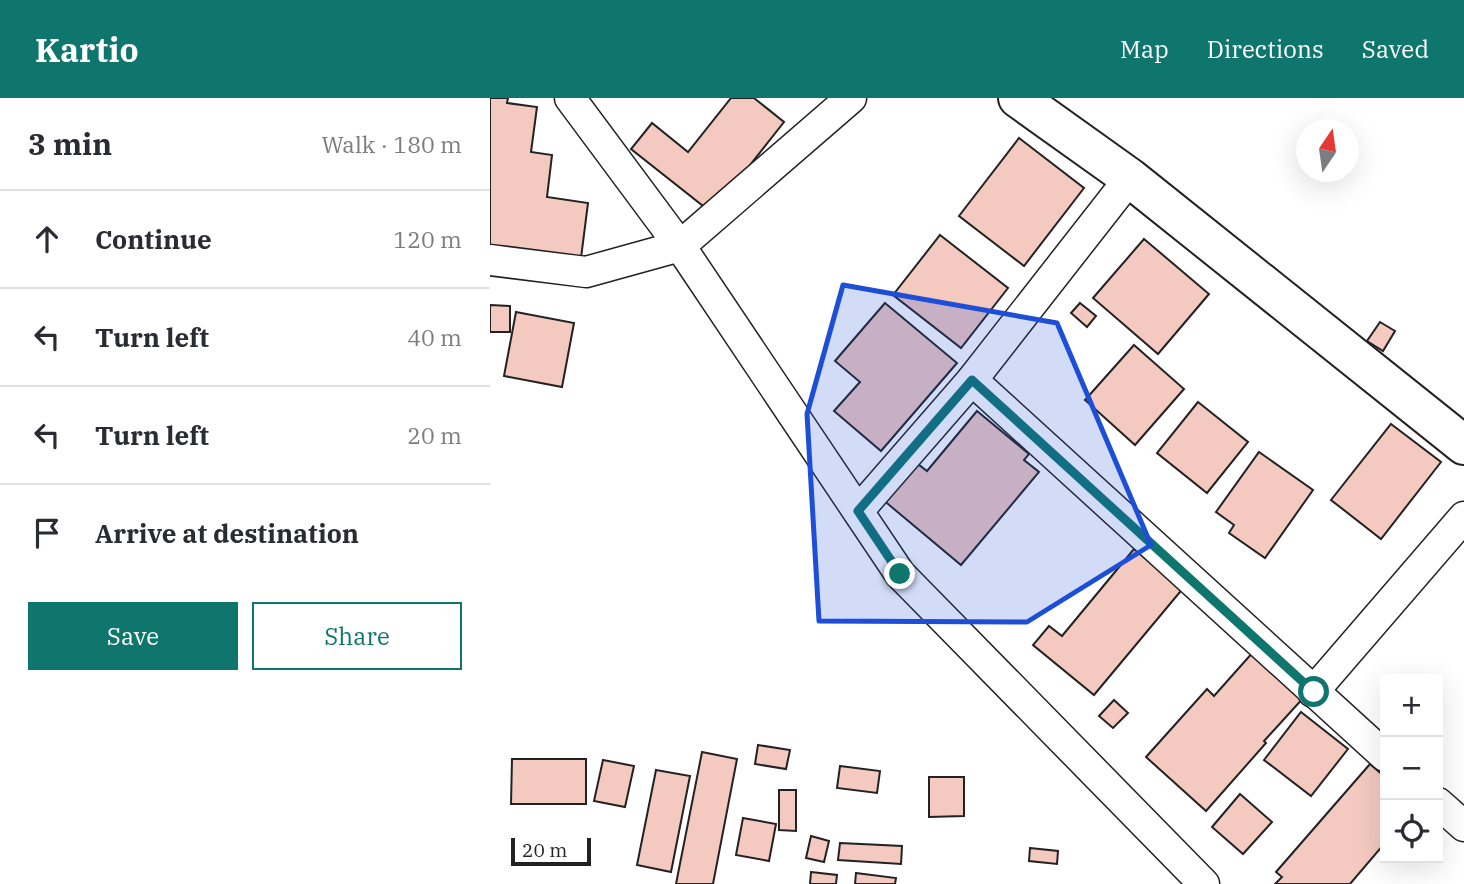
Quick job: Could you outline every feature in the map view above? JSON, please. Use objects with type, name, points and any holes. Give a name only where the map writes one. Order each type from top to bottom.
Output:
[{"type":"main road","points":[[1018,98],[1130,178],[1464,445]]},
{"type":"street","points":[[570,98],[680,246],[900,574],[1204,884]]},
{"type":"street","points":[[490,260],[586,272],[680,246],[851,98]]},
{"type":"street","points":[[858,511],[972,380],[1130,178]]},
{"type":"street","points":[[972,380],[1380,751]]},
{"type":"street","points":[[1314,692],[1464,517]]},
{"type":"street","points":[[1443,808],[1464,827]]},
{"type":"highlighted area","points":[[843,285],[1057,323],[1151,545],[1027,622],[819,621],[807,414]]},
{"type":"building","points":[[490,98],[508,98],[507,103],[537,107],[531,152],[552,155],[547,197],[588,203],[581,258],[490,247]]},
{"type":"building","points":[[731,98],[754,98],[784,122],[712,213],[631,149],[652,123],[688,152]]},
{"type":"building","points":[[1019,138],[1084,188],[1024,266],[959,216]]},
{"type":"building","points":[[940,235],[1008,288],[961,348],[893,295]]},
{"type":"building","points":[[1144,239],[1209,294],[1158,354],[1093,298]]},
{"type":"building","points":[[885,303],[957,363],[881,451],[834,411],[860,382],[835,361]]},
{"type":"building","points":[[1080,303],[1096,316],[1087,327],[1071,313]]},
{"type":"building","points":[[490,305],[510,306],[510,332],[490,332]]},
{"type":"building","points":[[516,312],[574,323],[562,387],[504,376]]},
{"type":"building","points":[[1380,322],[1395,331],[1383,351],[1367,341]]},
{"type":"building","points":[[1134,345],[1184,389],[1135,445],[1085,400]]},
{"type":"building","points":[[1198,402],[1248,442],[1207,493],[1157,453]]},
{"type":"building","points":[[977,411],[1029,454],[1024,460],[1039,472],[961,565],[882,499],[914,461],[927,471]]},
{"type":"building","points":[[1391,424],[1441,462],[1381,539],[1331,500]]},
{"type":"building","points":[[1259,452],[1313,490],[1265,558],[1229,533],[1234,525],[1216,512]]},
{"type":"building","points":[[1134,549],[1163,573],[1185,586],[1094,695],[1033,645],[1049,626],[1062,636]]},
{"type":"building","points":[[1254,651],[1305,696],[1206,811],[1146,757],[1207,689],[1214,696]]},
{"type":"building","points":[[1114,700],[1128,713],[1113,728],[1099,716]]},
{"type":"building","points":[[1301,712],[1348,749],[1311,796],[1264,760]]},
{"type":"building","points":[[758,745],[790,750],[786,769],[755,764]]},
{"type":"building","points":[[702,752],[737,759],[713,884],[676,884]]},
{"type":"building","points":[[512,759],[586,759],[586,804],[511,804]]},
{"type":"building","points":[[603,760],[634,766],[625,807],[594,801]]},
{"type":"building","points":[[1370,764],[1380,773],[1380,849],[1350,884],[1275,884],[1282,877],[1276,872]]},
{"type":"building","points":[[840,766],[880,771],[877,793],[837,788]]},
{"type":"building","points":[[656,770],[690,776],[671,872],[637,865]]},
{"type":"building","points":[[929,777],[964,777],[964,816],[929,817]]},
{"type":"building","points":[[779,790],[796,790],[796,831],[779,830]]},
{"type":"building","points":[[1240,794],[1272,822],[1243,854],[1212,827]]},
{"type":"building","points":[[743,818],[776,824],[769,861],[736,855]]},
{"type":"building","points":[[811,836],[829,841],[824,862],[806,858]]},
{"type":"building","points":[[840,843],[902,846],[901,864],[838,860]]},
{"type":"building","points":[[1030,848],[1058,851],[1057,864],[1029,861]]},
{"type":"building","points":[[811,872],[837,875],[836,884],[810,884]]},
{"type":"building","points":[[856,873],[896,878],[895,884],[855,884]]},
{"type":"route","points":[[900,574],[858,511],[972,380],[1314,692]]}]
